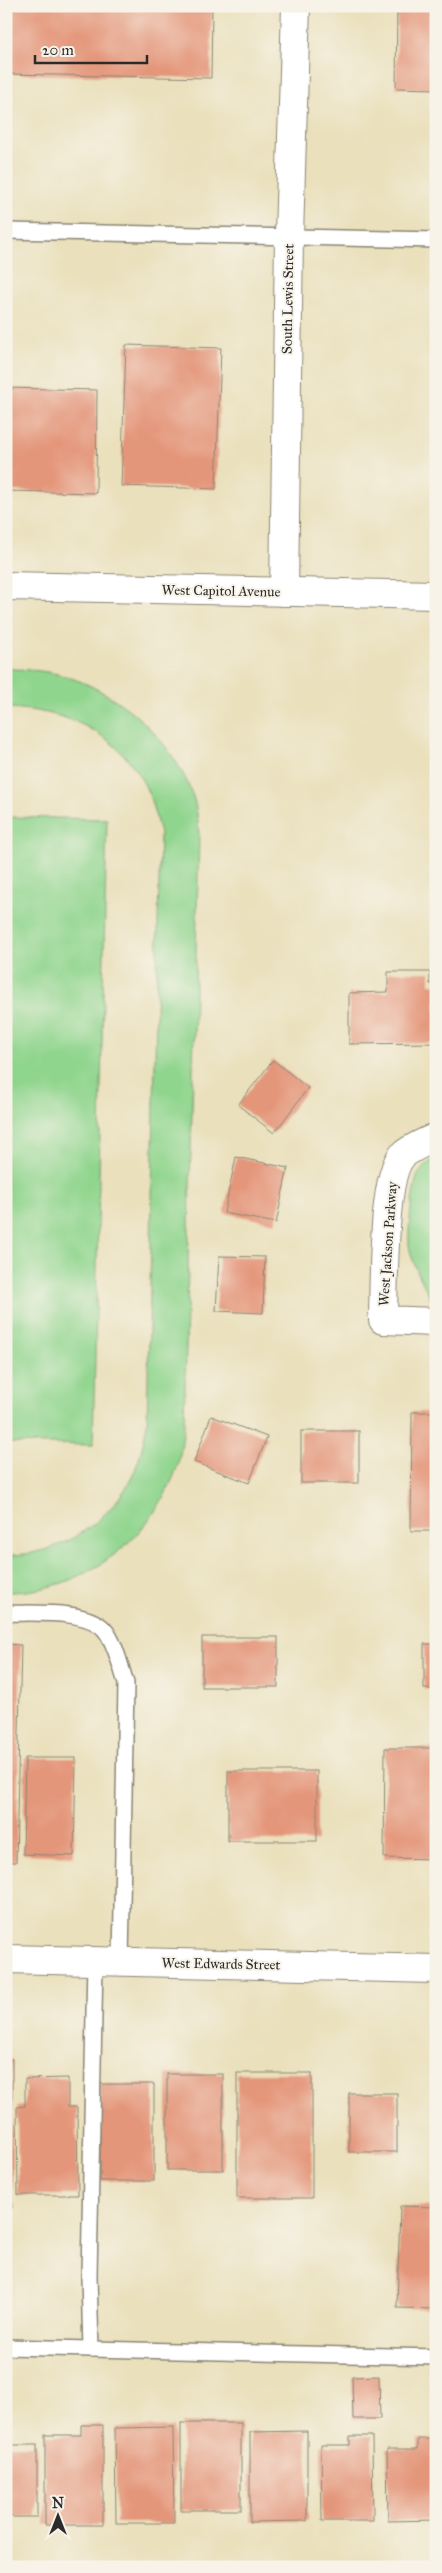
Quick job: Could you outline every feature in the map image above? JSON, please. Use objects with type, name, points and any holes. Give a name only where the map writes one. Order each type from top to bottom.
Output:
[{"type":"street","name":"South Lewis Street","points":[[284,592],[289,236],[296,6]]},
{"type":"street","name":"West Capitol Avenue","points":[[6,586],[436,595]]},
{"type":"street","name":"West Jackson Parkway","points":[[436,1137],[402,1156],[393,1172],[388,1205],[383,1320],[436,1322]]},
{"type":"street","name":"West Edwards Street","points":[[6,1959],[436,1969]]},
{"type":"lane","points":[[6,231],[436,240]]},
{"type":"lane","points":[[6,1613],[77,1615],[104,1629],[119,1658],[126,1683],[89,2277],[91,2349]]},
{"type":"lane","points":[[6,2347],[436,2356]]},
{"type":"green space","points":[[6,669],[40,671],[74,679],[93,687],[129,710],[160,740],[184,775],[195,804],[199,835],[184,1425],[178,1465],[164,1496],[149,1519],[131,1540],[110,1558],[86,1573],[61,1583],[34,1590],[6,1592],[6,1555],[25,1554],[61,1544],[93,1525],[119,1498],[129,1483],[138,1462],[147,1424],[160,833],[151,801],[143,782],[118,749],[102,736],[85,726],[67,719],[48,713],[6,708]]},
{"type":"green space","points":[[6,817],[107,819],[93,1445],[6,1443]]},
{"type":"green space","points":[[436,1158],[436,1301],[431,1299],[416,1269],[409,1244],[409,1225],[417,1177],[425,1166]]},
{"type":"building","points":[[6,6],[212,6],[211,78],[6,74]]},
{"type":"building","points":[[397,6],[436,6],[436,89],[396,88]]},
{"type":"building","points":[[126,345],[221,348],[216,489],[121,486]]},
{"type":"building","points":[[6,388],[97,390],[96,493],[6,491]]},
{"type":"building","points":[[388,972],[430,972],[430,984],[436,984],[436,1043],[349,1044],[349,993],[388,992]]},
{"type":"building","points":[[273,1060],[308,1088],[274,1133],[238,1105]]},
{"type":"building","points":[[236,1157],[288,1168],[276,1223],[224,1213]]},
{"type":"building","points":[[219,1256],[265,1257],[263,1313],[216,1311]]},
{"type":"building","points":[[412,1412],[436,1412],[436,1531],[411,1531]]},
{"type":"building","points":[[211,1416],[267,1437],[249,1483],[194,1462]]},
{"type":"building","points":[[301,1431],[359,1431],[359,1483],[301,1483]]},
{"type":"building","points":[[202,1637],[278,1637],[278,1687],[202,1687]]},
{"type":"building","points":[[6,1644],[21,1645],[16,1862],[6,1862]]},
{"type":"building","points":[[424,1644],[436,1644],[436,1689],[424,1689]]},
{"type":"building","points":[[385,1748],[436,1748],[436,1859],[384,1858]]},
{"type":"building","points":[[25,1758],[76,1758],[74,1856],[23,1854]]},
{"type":"building","points":[[228,1771],[317,1771],[317,1841],[228,1841]]},
{"type":"building","points":[[6,2059],[12,2059],[12,2208],[6,2208]]},
{"type":"building","points":[[237,2073],[312,2073],[312,2198],[237,2198]]},
{"type":"building","points":[[167,2074],[223,2074],[223,2170],[167,2170]]},
{"type":"building","points":[[68,2078],[68,2107],[77,2107],[78,2195],[18,2195],[17,2107],[25,2106],[25,2079]]},
{"type":"building","points":[[100,2084],[154,2084],[154,2181],[100,2181]]},
{"type":"building","points":[[349,2093],[397,2093],[397,2152],[349,2152]]},
{"type":"building","points":[[400,2206],[436,2207],[436,2309],[397,2308]]},
{"type":"building","points":[[379,2376],[380,2419],[353,2419],[352,2377]]},
{"type":"building","points":[[181,2423],[241,2423],[241,2510],[181,2510]]},
{"type":"building","points":[[81,2425],[103,2425],[103,2525],[45,2525],[45,2435],[81,2435]]},
{"type":"building","points":[[173,2427],[174,2523],[116,2523],[115,2428]]},
{"type":"building","points":[[307,2431],[307,2521],[250,2522],[250,2432]]},
{"type":"building","points":[[350,2436],[372,2436],[373,2521],[322,2521],[321,2445],[350,2445]]},
{"type":"building","points":[[418,2439],[436,2439],[436,2520],[388,2521],[387,2449],[418,2449]]},
{"type":"building","points":[[6,2445],[37,2445],[37,2517],[6,2517]]}]
